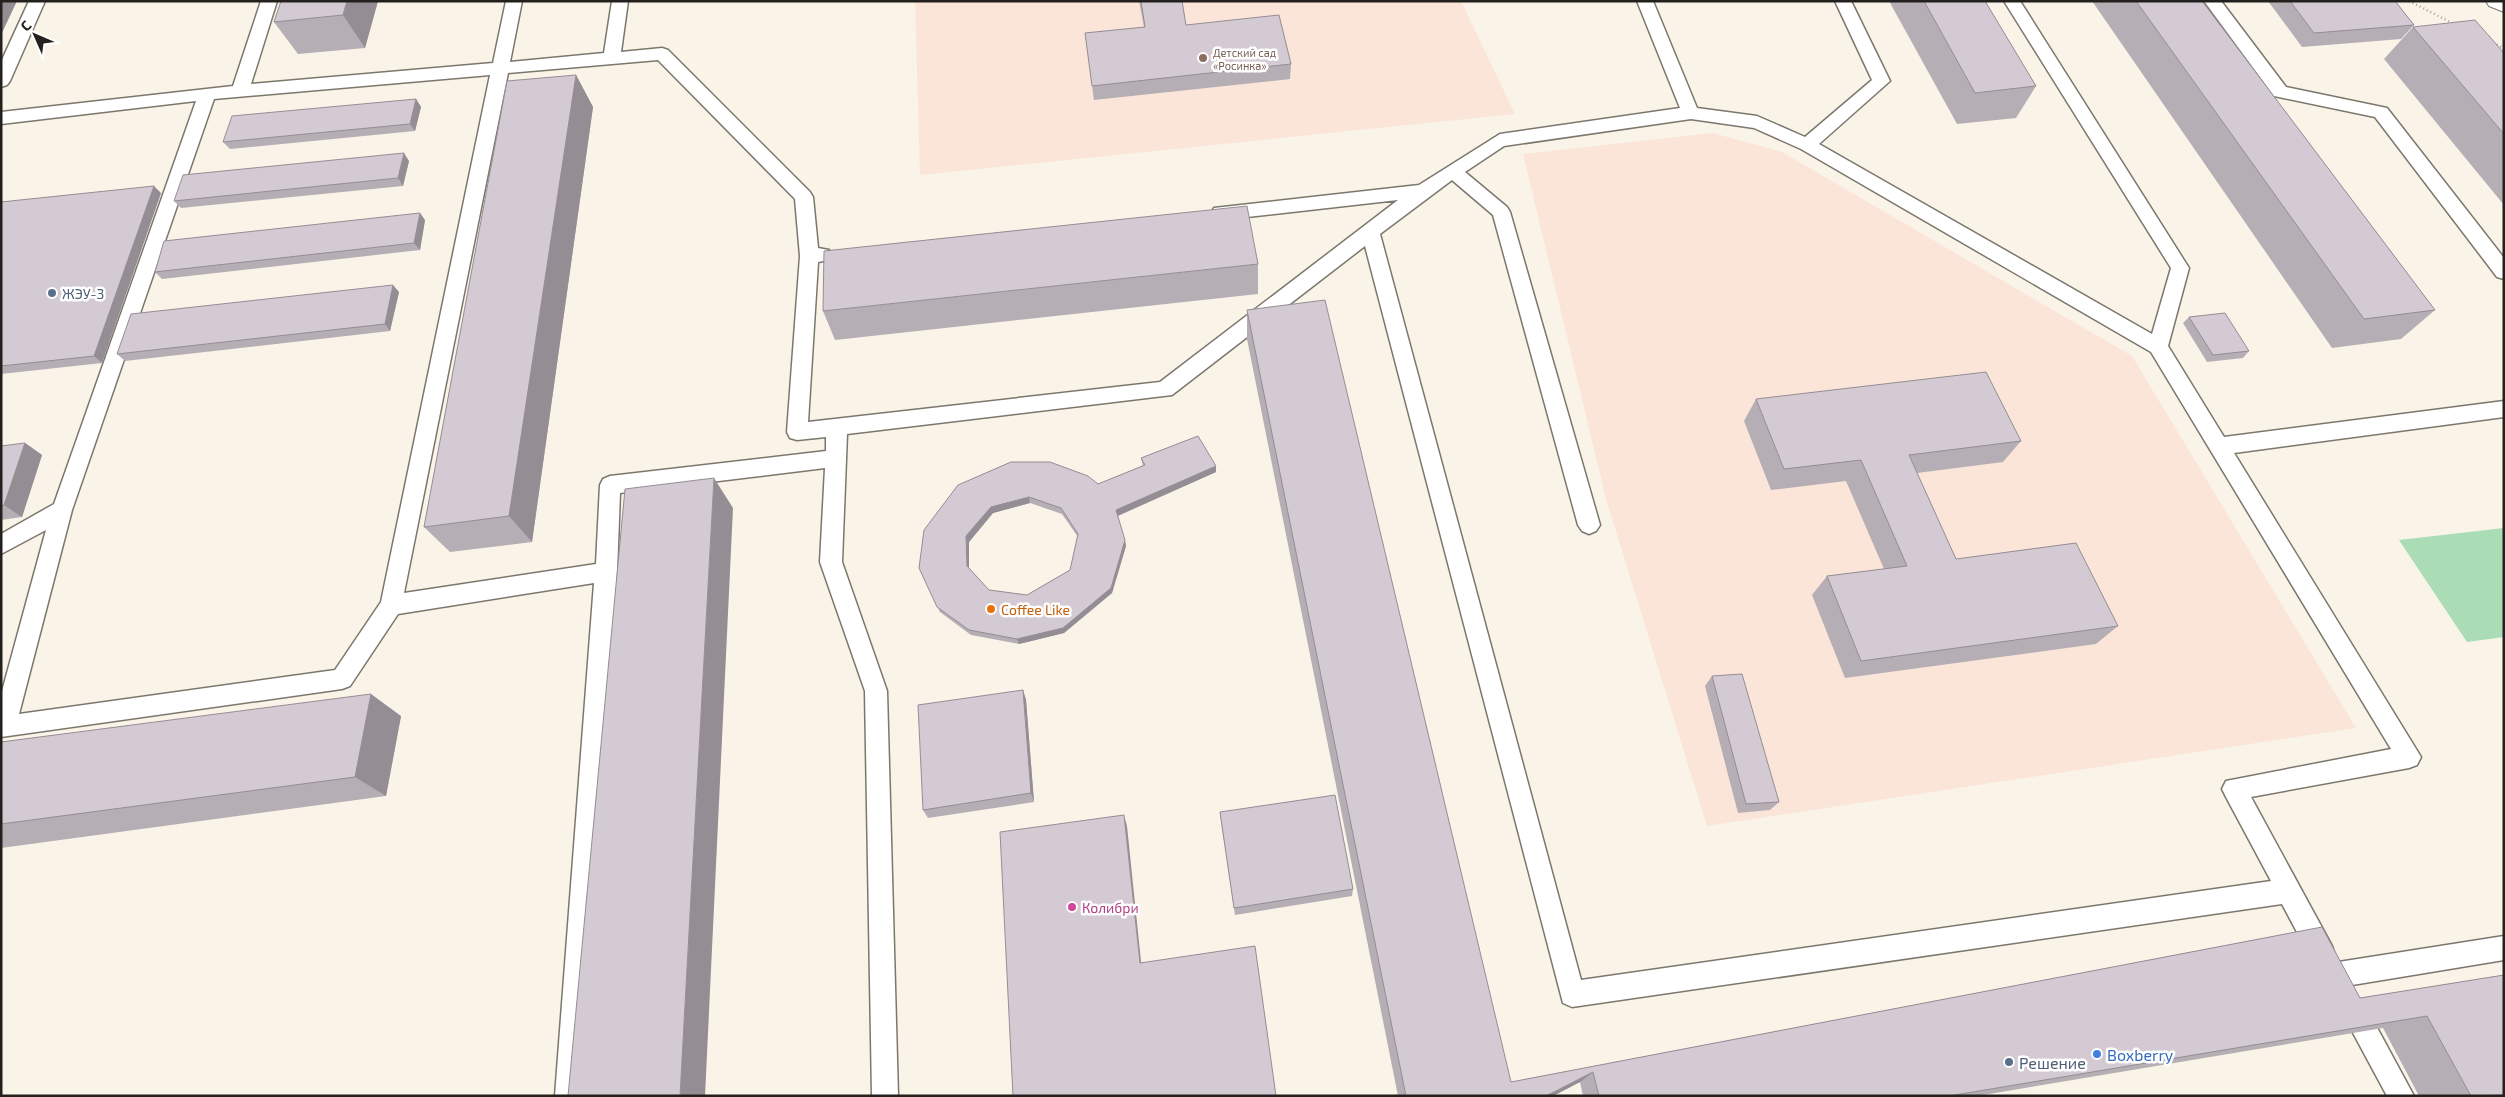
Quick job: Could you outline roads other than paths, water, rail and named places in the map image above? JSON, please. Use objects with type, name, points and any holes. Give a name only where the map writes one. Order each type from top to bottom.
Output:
[{"type":"street","points":[[2496,1],[2504,5]]},
{"type":"lane","points":[[1,81],[38,1]]},
{"type":"lane","points":[[240,91],[269,1]]},
{"type":"lane","points":[[207,94],[62,510],[2,727],[342,679],[391,605],[514,1]]},
{"type":"lane","points":[[612,59],[620,1]]},
{"type":"lane","points":[[1645,1],[1690,113]]},
{"type":"lane","points":[[1807,145],[1881,80],[1843,1]]},
{"type":"lane","points":[[2012,1],[2180,268],[2158,347]]},
{"type":"lane","points":[[2212,1],[2280,92],[2381,112],[2504,272]]},
{"type":"lane","points":[[1,118],[207,94],[662,54],[804,197],[809,256],[797,432],[1165,389],[1423,191],[1500,140],[1690,113],[1757,122],[1807,145],[2158,347],[2409,757],[2234,790],[2338,983],[2504,948]]},
{"type":"lane","points":[[1453,171],[1501,212],[1589,525]]},
{"type":"lane","points":[[1205,214],[1423,191]]},
{"type":"lane","points":[[1370,231],[1572,994],[2288,891]]},
{"type":"lane","points":[[809,256],[839,253]]},
{"type":"lane","points":[[2219,446],[2504,409]]},
{"type":"lane","points":[[837,427],[831,562],[876,691],[885,1096]]},
{"type":"lane","points":[[568,1096],[606,572],[610,485],[836,458]]},
{"type":"lane","points":[[1,545],[62,510]]},
{"type":"lane","points":[[391,605],[606,572]]},
{"type":"lane","points":[[2365,1031],[2401,1096]]},
{"type":"place","name":"Детский сад «Росинка»","points":[[1203,58]]},
{"type":"place","name":"ЖЭУ-3","points":[[52,293]]},
{"type":"place","name":"Coffee Like","points":[[991,609]]},
{"type":"place","name":"Колибри","points":[[1072,907]]},
{"type":"place","name":"Boxberry","points":[[2097,1054]]},
{"type":"place","name":"Решение","points":[[2009,1062]]}]
